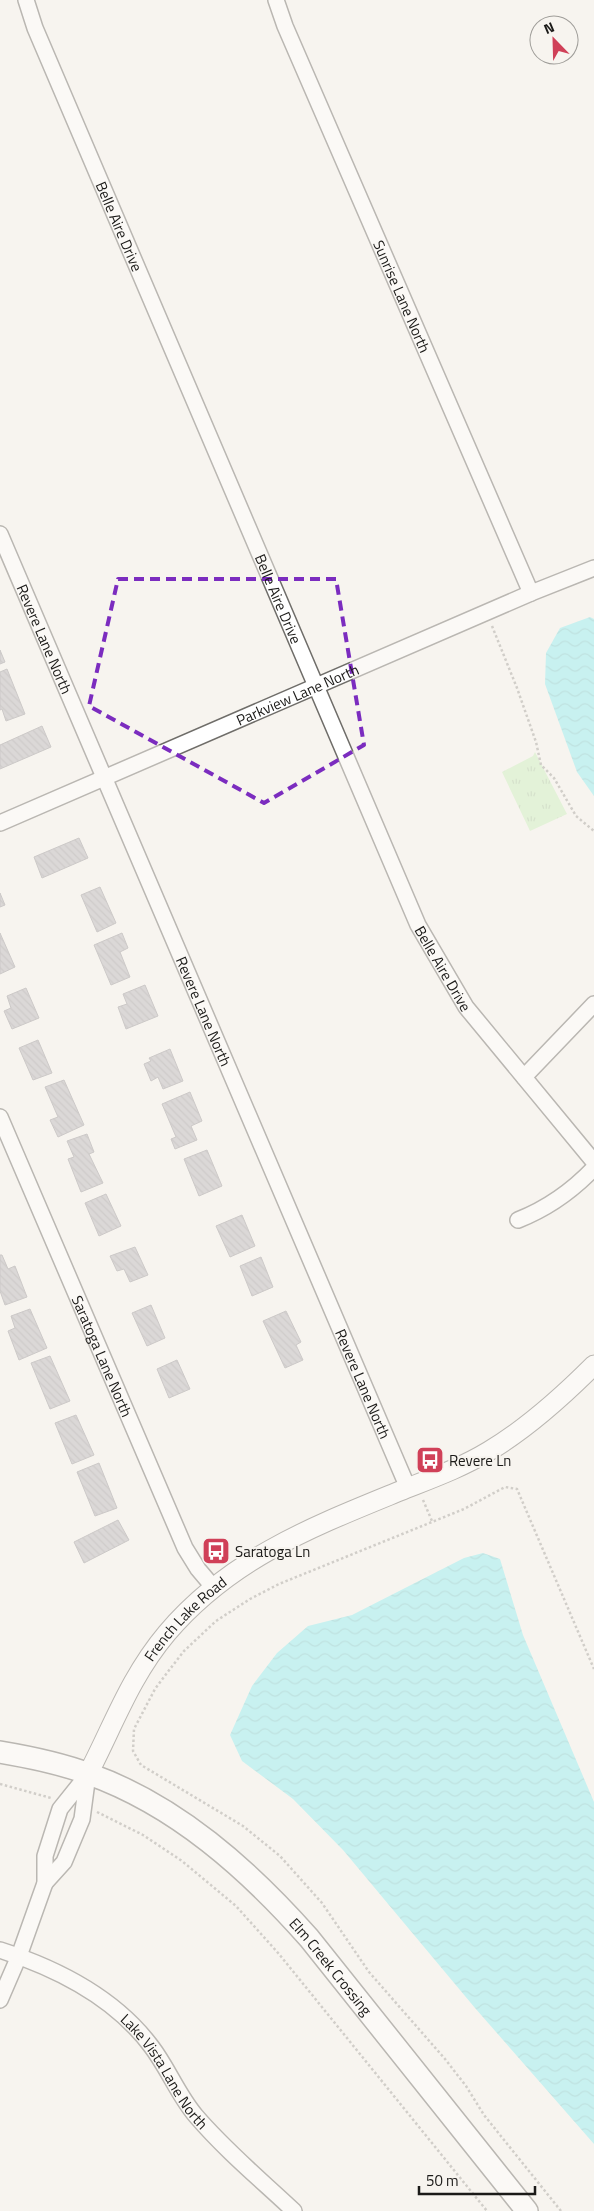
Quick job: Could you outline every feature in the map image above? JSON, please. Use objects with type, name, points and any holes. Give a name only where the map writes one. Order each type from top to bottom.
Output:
[{"type":"main road","points":[[0,1752],[58,1764],[88,1774]]},
{"type":"main road","name":"Elm Creek Crossing","points":[[88,1774],[125,1789],[184,1824],[228,1857],[270,1896],[309,1938],[527,2211]]},
{"type":"street","name":"Belle Aire Drive","points":[[26,0],[35,28],[418,925],[466,1007],[594,1162]]},
{"type":"street","name":"Sunrise Lane North","points":[[276,0],[285,26],[531,593]]},
{"type":"street","name":"Revere Lane North","points":[[0,534],[104,779],[412,1486]]},
{"type":"street","name":"Parkview Lane North","points":[[0,824],[531,593],[594,568]]},
{"type":"street","points":[[524,1077],[594,1004]]},
{"type":"street","name":"Saratoga Lane North","points":[[0,1117],[186,1548],[198,1569],[214,1588]]},
{"type":"street","points":[[518,1220],[537,1213],[582,1181],[594,1168]]},
{"type":"street","name":"French Lake Road","points":[[88,1774],[104,1743],[113,1719],[147,1660],[179,1620],[214,1588],[271,1548],[309,1528],[412,1486],[490,1451],[536,1419],[594,1365]]},
{"type":"street","points":[[0,2000],[45,1882],[45,1856],[60,1809],[88,1774]]},
{"type":"street","points":[[45,1882],[64,1862],[82,1819],[88,1774]]},
{"type":"street","name":"Lake Vista Lane North","points":[[0,1950],[18,1956],[80,1984],[121,2013],[151,2046],[195,2115],[235,2157],[294,2211]]},
{"type":"path","points":[[486,613],[517,688],[536,742],[541,765],[554,778],[576,816],[594,832]]},
{"type":"path","points":[[412,1486],[432,1521]]},
{"type":"path","points":[[562,2211],[484,2115],[466,2086],[445,2059],[369,1972],[322,1903],[304,1881],[260,1838],[141,1765],[133,1751],[134,1729],[155,1689],[184,1651],[216,1620],[279,1584],[464,1509],[505,1487],[517,1489],[594,1669]]},
{"type":"path","points":[[0,1784],[50,1797]]},
{"type":"path","points":[[101,1814],[143,1836],[182,1861],[236,1906],[279,1954],[487,2211]]},
{"type":"highlighted area","points":[[118,579],[336,579],[364,745],[264,803],[89,706]]},
{"type":"green space","points":[[535,752],[567,814],[530,831],[502,772],[533,756]]},
{"type":"water","points":[[590,617],[594,619],[594,796],[577,772],[545,684],[546,653],[560,628]]},
{"type":"water","points":[[483,1553],[500,1559],[523,1635],[594,1802],[594,2144],[475,2008],[343,1850],[293,1799],[242,1761],[230,1735],[252,1686],[277,1653],[308,1626],[352,1615],[464,1558]]},
{"type":"building","points":[[0,650],[5,662],[0,664]]},
{"type":"building","points":[[7,669],[25,714],[6,721],[2,709],[0,710],[0,672]]},
{"type":"building","points":[[42,726],[51,747],[0,769],[0,745]]},
{"type":"building","points":[[79,838],[88,858],[42,878],[34,857]]},
{"type":"building","points":[[100,887],[116,923],[97,932],[81,895]]},
{"type":"building","points":[[0,893],[5,905],[0,907]]},
{"type":"building","points":[[0,933],[15,967],[0,974]]},
{"type":"building","points":[[122,933],[128,948],[120,952],[130,977],[111,985],[94,945]]},
{"type":"building","points":[[145,985],[158,1016],[126,1029],[118,1007],[127,1004],[123,994]]},
{"type":"building","points":[[26,988],[39,1018],[12,1029],[4,1011],[11,1008],[7,996]]},
{"type":"building","points":[[38,1040],[52,1073],[33,1080],[19,1048]]},
{"type":"building","points":[[170,1049],[183,1081],[163,1089],[158,1077],[151,1081],[144,1064],[151,1061],[149,1058]]},
{"type":"building","points":[[64,1080],[84,1125],[58,1137],[50,1120],[58,1117],[45,1087]]},
{"type":"building","points":[[190,1092],[202,1121],[191,1126],[197,1140],[175,1149],[171,1139],[176,1137],[162,1104]]},
{"type":"building","points":[[87,1134],[94,1152],[89,1154],[103,1183],[81,1192],[68,1159],[74,1157],[67,1141]]},
{"type":"building","points":[[207,1150],[222,1186],[199,1196],[184,1159]]},
{"type":"building","points":[[106,1194],[121,1226],[99,1236],[85,1203]]},
{"type":"building","points":[[242,1215],[255,1246],[230,1257],[216,1226]]},
{"type":"building","points":[[135,1247],[148,1275],[130,1282],[124,1269],[117,1271],[110,1256]]},
{"type":"building","points":[[0,1255],[2,1255],[8,1269],[15,1266],[27,1297],[5,1305],[0,1291]]},
{"type":"building","points":[[261,1257],[273,1287],[252,1296],[240,1266]]},
{"type":"building","points":[[151,1305],[165,1338],[147,1346],[132,1313]]},
{"type":"building","points":[[30,1309],[47,1348],[19,1360],[8,1331],[15,1328],[11,1316]]},
{"type":"building","points":[[286,1311],[301,1342],[296,1345],[303,1360],[285,1368],[263,1321]]},
{"type":"building","points":[[50,1356],[70,1401],[50,1409],[31,1363]]},
{"type":"building","points":[[177,1360],[190,1389],[169,1398],[157,1369]]},
{"type":"building","points":[[76,1415],[94,1455],[72,1464],[55,1423]]},
{"type":"building","points":[[99,1463],[117,1508],[95,1516],[77,1472]]},
{"type":"building","points":[[118,1520],[129,1540],[84,1563],[74,1542]]},
{"type":"place","name":"Revere Ln","points":[[430,1460]]},
{"type":"place","name":"Saratoga Ln","points":[[216,1551]]}]
